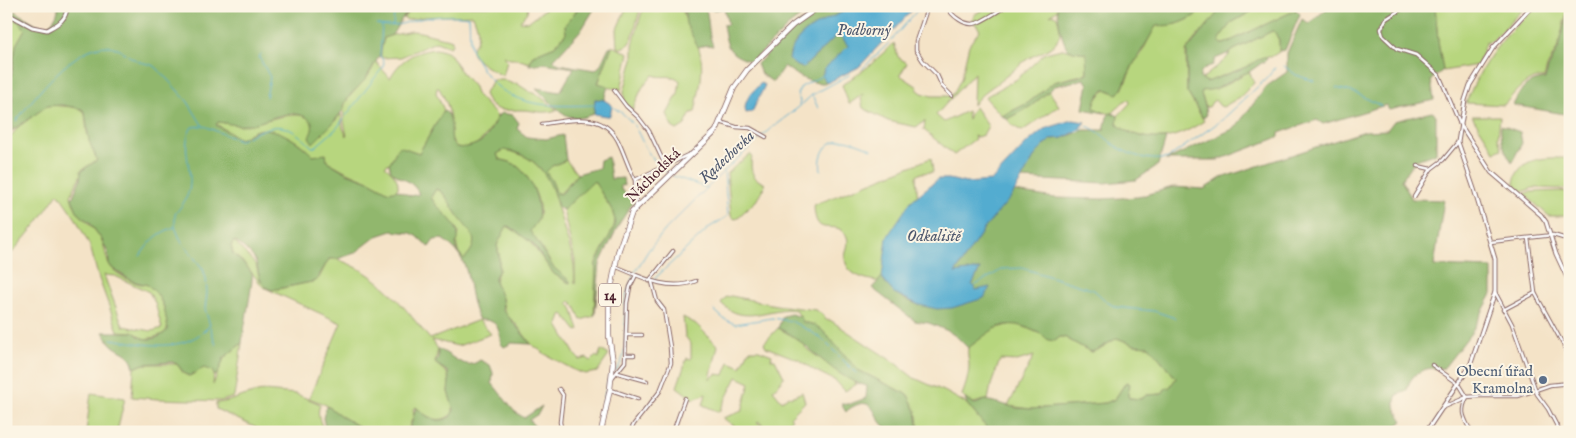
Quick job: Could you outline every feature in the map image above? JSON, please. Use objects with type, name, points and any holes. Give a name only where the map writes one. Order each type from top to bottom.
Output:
[{"type":"main road","name":"Náchodská","points":[[601,432],[610,390],[613,362],[608,324],[609,299],[616,266],[632,212],[711,136],[720,122],[734,88],[747,70],[793,25],[820,6]]},
{"type":"street","points":[[6,13],[32,27],[47,30],[60,23],[67,14],[67,6]]},
{"type":"street","points":[[928,6],[916,41],[916,50],[923,61],[937,75],[942,86],[952,96]]},
{"type":"street","points":[[947,6],[955,17],[972,24],[978,23],[1006,6]]},
{"type":"street","points":[[1406,6],[1386,19],[1381,29],[1383,36],[1397,50],[1416,55],[1439,74],[1460,124],[1491,172],[1541,214],[1546,222],[1556,254],[1570,284]]},
{"type":"street","points":[[1426,432],[1470,366],[1495,292],[1495,259],[1458,142],[1467,93],[1483,63],[1498,41],[1532,6]]},
{"type":"street","points":[[1549,6],[1556,8],[1563,6]]},
{"type":"street","points":[[614,90],[649,131],[665,165]]},
{"type":"street","points":[[542,124],[580,119],[600,122],[609,129],[619,143],[635,180],[636,207]]},
{"type":"street","points":[[720,122],[736,127],[750,128],[765,136]]},
{"type":"street","points":[[1414,197],[1431,169],[1443,160],[1458,142]]},
{"type":"street","points":[[635,180],[694,152]]},
{"type":"street","points":[[1418,166],[1431,169]]},
{"type":"street","points":[[1490,242],[1556,235],[1570,240]]},
{"type":"street","points":[[1528,238],[1535,293],[1570,357]]},
{"type":"street","points":[[650,281],[673,251]]},
{"type":"street","points":[[616,266],[650,281],[686,285],[696,280]]},
{"type":"street","points":[[611,379],[618,373],[625,362],[627,303],[630,287],[636,275]]},
{"type":"street","points":[[630,432],[660,391],[671,363],[664,310],[657,301],[650,281]]},
{"type":"street","points":[[1495,292],[1512,324],[1535,391],[1548,409],[1560,432]]},
{"type":"street","points":[[1504,310],[1535,293]]},
{"type":"street","points":[[626,335],[642,335]]},
{"type":"street","points":[[626,355],[634,355]]},
{"type":"street","points":[[1432,365],[1459,384],[1466,397],[1462,414],[1471,432]]},
{"type":"street","points":[[618,373],[647,381]]},
{"type":"street","points":[[1441,408],[1466,397],[1518,396],[1550,385],[1570,383]]},
{"type":"street","points":[[559,389],[563,395],[560,422],[562,432]]},
{"type":"street","points":[[610,390],[638,399]]},
{"type":"street","points":[[673,432],[686,398]]},
{"type":"green space","points":[[6,6],[38,25],[45,27],[54,18],[58,6],[416,6],[403,17],[392,35],[384,38],[380,55],[365,80],[351,94],[344,104],[344,109],[332,124],[313,143],[309,137],[312,129],[311,121],[298,114],[283,115],[253,124],[235,125],[218,122],[216,125],[240,139],[258,130],[273,130],[296,141],[313,156],[326,154],[327,161],[347,173],[369,181],[389,192],[397,190],[411,196],[419,194],[410,183],[391,171],[389,164],[399,146],[419,153],[444,110],[449,115],[451,121],[453,143],[459,148],[478,143],[487,136],[501,113],[513,115],[519,123],[517,129],[527,137],[546,139],[563,135],[566,160],[552,166],[546,172],[556,192],[559,194],[562,193],[577,174],[599,168],[600,160],[608,157],[611,179],[623,178],[624,186],[621,185],[621,190],[634,201],[619,224],[600,263],[595,315],[596,263],[614,227],[615,220],[612,210],[594,181],[563,210],[558,207],[551,186],[541,169],[526,157],[504,150],[497,154],[499,159],[512,163],[520,169],[534,189],[539,213],[538,220],[530,231],[553,267],[570,281],[570,283],[554,274],[533,244],[507,226],[497,245],[499,270],[495,277],[495,282],[502,298],[503,310],[531,344],[512,343],[504,347],[501,344],[498,329],[494,323],[479,320],[474,309],[465,266],[453,247],[442,239],[434,240],[429,247],[411,233],[392,231],[377,236],[355,253],[337,259],[329,259],[316,281],[272,290],[267,288],[261,281],[253,257],[234,241],[231,246],[233,254],[252,274],[242,343],[224,358],[215,376],[212,371],[204,368],[189,376],[177,364],[172,362],[144,364],[134,368],[129,356],[112,345],[103,332],[134,332],[147,339],[161,336],[168,329],[164,307],[158,295],[148,285],[132,281],[113,269],[109,264],[108,253],[102,240],[90,223],[78,213],[72,199],[80,180],[81,171],[97,160],[89,141],[85,113],[82,109],[62,105],[47,106],[9,133],[13,128],[11,120],[13,105],[12,89],[9,81],[16,45],[25,29],[19,22],[6,15]],"holes":[[[436,189],[445,196],[474,240],[470,252],[464,259],[457,251],[458,233],[456,228],[431,197]]]},
{"type":"green space","points":[[416,6],[528,6],[527,12],[520,21],[528,22],[549,6],[580,6],[565,25],[566,33],[555,46],[533,55],[529,63],[503,56],[507,61],[503,76],[483,65],[472,53],[478,32],[473,15],[423,17],[408,20],[403,18]]},
{"type":"green space","points":[[580,6],[596,6],[582,29],[554,61],[559,64],[595,70],[600,66],[609,47],[612,46],[598,83],[608,86],[604,100],[595,99],[594,114],[578,118],[561,112],[536,88],[560,92],[574,68],[544,63],[529,65],[533,55],[555,46],[566,33],[565,25]]},
{"type":"green space","points":[[627,6],[641,6],[632,39],[627,46],[618,48],[617,29]]},
{"type":"green space","points":[[682,6],[687,23],[698,46],[702,71],[695,112],[691,113],[685,125],[677,130],[672,127],[667,114],[678,94],[680,81],[674,77],[653,75],[642,88],[632,110],[624,102],[624,91],[633,59],[633,45],[641,14],[645,7]]},
{"type":"green space","points":[[684,6],[705,6],[713,46],[698,47],[686,24]]},
{"type":"green space","points":[[708,6],[815,6],[788,26],[752,62],[738,56],[730,49],[723,25],[728,24],[724,8],[713,10]]},
{"type":"green space","points":[[825,6],[855,6],[814,26],[805,33],[791,49],[789,60],[803,68],[839,33],[849,46],[822,76],[827,83],[809,81],[784,66],[773,82],[761,74],[757,64],[797,24]]},
{"type":"green space","points":[[991,6],[1057,6],[1058,9],[1050,15],[1053,14],[1057,17],[1060,34],[1052,46],[1026,60],[984,93],[973,105],[974,73],[936,115],[944,122],[967,111],[968,120],[970,113],[975,107],[988,126],[983,135],[974,136],[975,139],[954,155],[924,130],[925,121],[916,127],[888,121],[863,108],[861,98],[863,94],[849,104],[842,85],[869,66],[894,43],[898,57],[907,63],[900,75],[918,87],[917,89],[922,93],[932,96],[949,96],[953,94],[961,79],[969,45],[980,30],[972,22],[975,14]]},
{"type":"green space","points":[[1057,6],[1171,6],[1174,9],[1182,10],[1194,6],[1207,6],[1183,22],[1156,26],[1121,91],[1117,94],[1105,90],[1097,98],[1094,108],[1105,113],[1083,109],[1088,84],[1084,79],[1055,86],[1031,106],[1007,119],[1002,116],[1028,103],[1054,82],[1087,73],[1086,53],[1068,50],[1065,45],[1060,29]]},
{"type":"green space","points":[[1207,6],[1223,6],[1186,52],[1187,92],[1204,121],[1187,131],[1170,137],[1144,137],[1134,134],[1117,124],[1117,117],[1130,103],[1129,100],[1126,100],[1111,114],[1094,108],[1100,95],[1105,91],[1115,93],[1122,90],[1134,63],[1140,56],[1156,25],[1171,25],[1183,22]]},
{"type":"green space","points":[[1223,6],[1261,6],[1231,23],[1219,39],[1221,44],[1296,10],[1300,14],[1285,50],[1279,51],[1279,40],[1274,31],[1272,31],[1232,51],[1228,56],[1229,53],[1215,59],[1213,65],[1202,70],[1200,78],[1207,82],[1246,67],[1263,57],[1267,59],[1249,72],[1216,89],[1202,91],[1206,116],[1203,118],[1187,92],[1187,50]]},
{"type":"green space","points":[[1261,6],[1298,6],[1296,10],[1221,44],[1218,39],[1231,23]]},
{"type":"green space","points":[[1330,6],[1435,6],[1443,70],[1431,80],[1434,100],[1389,110],[1386,105],[1323,124],[1317,120],[1279,133],[1279,137],[1218,160],[1166,160],[1235,128],[1267,86],[1287,72],[1287,53],[1302,19],[1309,24]]},
{"type":"green space","points":[[1435,6],[1526,6],[1492,41],[1485,43],[1478,65],[1443,71]]},
{"type":"green space","points":[[1544,7],[1558,10],[1568,8],[1557,49],[1547,67],[1544,78],[1526,82],[1504,105],[1466,103],[1481,70],[1501,42],[1530,13]]},
{"type":"green space","points":[[1570,9],[1570,115],[1513,105],[1525,86],[1545,79],[1548,68],[1558,49]]},
{"type":"green space","points":[[6,15],[19,22],[25,29],[16,45],[9,81],[12,89],[11,99],[13,105],[11,120],[13,128],[6,139]]},
{"type":"green space","points":[[411,31],[450,39],[452,40],[452,45],[450,47],[436,42],[401,57],[381,58],[381,46],[385,37]]},
{"type":"green space","points":[[1274,31],[1278,38],[1279,52],[1271,57],[1266,57],[1207,82],[1202,79],[1226,59],[1232,51]]},
{"type":"green space","points":[[612,46],[629,53],[621,90],[598,84]]},
{"type":"green space","points":[[436,49],[451,55],[461,72],[474,87],[476,94],[497,116],[486,135],[477,144],[464,148],[456,147],[453,144],[451,134],[448,107],[439,88],[437,88],[436,93],[444,110],[419,153],[399,147],[391,162],[385,166],[396,178],[398,188],[394,192],[389,192],[347,172],[327,161],[326,155],[313,156],[295,141],[274,131],[258,130],[240,139],[216,124],[218,122],[249,124],[278,117],[302,115],[309,118],[313,126],[310,138],[332,124],[341,114],[343,128],[347,136],[344,106],[351,95],[367,78],[376,62],[390,78],[403,61],[414,54]]},
{"type":"green space","points":[[1062,49],[1086,53],[1087,71],[1085,74],[1054,82],[1028,103],[1002,116],[985,97],[1017,79],[1045,53]]},
{"type":"green space","points":[[1249,71],[1254,83],[1240,97],[1223,107],[1215,100],[1209,107],[1206,107],[1201,94],[1202,91],[1223,86]]},
{"type":"green space","points":[[493,80],[516,83],[537,94],[557,110],[542,112],[499,110],[491,105],[484,94]]},
{"type":"green space","points":[[1049,91],[1059,106],[1022,131],[1013,126],[1007,119],[1031,106]]},
{"type":"green space","points":[[50,105],[73,107],[83,110],[85,113],[87,132],[97,160],[80,171],[81,174],[71,196],[73,203],[101,239],[109,264],[113,269],[131,281],[149,286],[158,295],[168,322],[165,332],[160,335],[144,339],[134,332],[118,331],[98,276],[90,246],[76,219],[58,193],[38,222],[6,260],[6,143],[18,127]],"holes":[[[104,275],[115,276],[149,292],[155,303],[162,328],[152,331],[123,326]]]},
{"type":"green space","points":[[1432,112],[1436,115],[1436,153],[1416,160],[1401,180],[1412,199],[1444,200],[1434,266],[1492,268],[1492,294],[1471,333],[1443,369],[1425,369],[1411,379],[1407,391],[1397,395],[1395,405],[1403,421],[1389,432],[990,432],[965,399],[975,404],[986,400],[1017,408],[1031,409],[1106,403],[1115,399],[1126,382],[1130,384],[1129,398],[1141,399],[1147,395],[1162,394],[1176,378],[1149,346],[1135,345],[1117,338],[1091,352],[1064,337],[1060,337],[1055,341],[1048,340],[1042,335],[1022,326],[1005,325],[990,332],[968,348],[948,331],[929,323],[915,321],[872,288],[882,277],[898,295],[919,305],[976,290],[972,285],[980,269],[955,273],[984,229],[1014,192],[1055,198],[1102,199],[1138,197],[1173,187],[1204,189],[1221,178],[1365,131],[1387,130],[1394,121]]},
{"type":"green space","points":[[1110,113],[1118,116],[1117,124],[1134,134],[1153,138],[1166,138],[1158,165],[1136,180],[1105,183],[1021,179],[1036,154],[1051,139],[1063,138],[1084,130],[1104,130]]},
{"type":"green space","points":[[1472,116],[1500,116],[1498,138],[1502,149],[1495,152]]},
{"type":"green space","points":[[1501,125],[1520,132],[1522,143],[1512,162],[1503,145]]},
{"type":"green space","points":[[504,150],[527,157],[538,166],[551,185],[572,255],[575,284],[575,261],[563,210],[594,181],[612,210],[615,220],[614,227],[596,263],[594,316],[581,320],[575,306],[570,301],[568,303],[572,308],[579,330],[577,331],[563,314],[558,325],[580,360],[587,358],[591,361],[596,356],[598,358],[601,350],[609,355],[597,372],[585,374],[545,354],[531,344],[516,324],[505,314],[502,298],[495,280],[499,270],[497,245],[503,230],[507,226],[528,239],[554,274],[569,283],[553,267],[529,231],[538,217],[539,209],[536,194],[528,179],[519,168],[512,163],[499,159],[497,154]]},
{"type":"green space","points":[[750,154],[752,156],[752,172],[765,186],[756,201],[736,219],[731,216],[727,173]]},
{"type":"green space","points":[[931,158],[933,172],[921,173],[916,176],[918,204],[882,282],[865,279],[854,274],[845,259],[848,242],[846,235],[839,229],[821,226],[815,216],[814,205]]},
{"type":"green space","points":[[1550,158],[1570,158],[1570,189],[1533,188],[1522,192],[1514,183],[1518,171],[1527,163]]},
{"type":"green space","points":[[566,160],[577,174],[560,194],[556,192],[546,171]]},
{"type":"green space","points":[[436,189],[445,196],[474,240],[470,252],[464,260],[457,247],[459,233],[431,197]]},
{"type":"green space","points":[[1529,192],[1570,192],[1570,216],[1549,216],[1524,194]]},
{"type":"green space","points":[[234,241],[256,265],[260,280],[278,289],[316,281],[328,260],[333,258],[349,264],[376,280],[388,290],[430,339],[479,320],[491,334],[458,346],[432,340],[438,349],[435,363],[447,373],[449,381],[448,392],[453,406],[453,413],[443,419],[433,419],[416,407],[413,409],[414,415],[407,432],[368,432],[326,405],[309,398],[341,323],[263,287],[245,264],[233,254],[231,246]]},
{"type":"green space","points":[[731,296],[776,305],[816,310],[826,320],[830,320],[895,363],[914,378],[946,392],[967,404],[990,432],[919,432],[916,411],[908,395],[858,370],[822,330],[815,325],[803,322],[796,310],[777,310],[749,315],[739,314],[721,303],[726,297]]},
{"type":"green space","points":[[791,314],[801,317],[803,322],[815,325],[822,330],[858,370],[908,395],[916,411],[919,432],[901,432],[888,429],[881,423],[872,407],[868,405],[859,404],[846,412],[841,404],[850,404],[866,398],[867,386],[843,376],[790,334],[778,328],[783,316]]},
{"type":"green space","points":[[683,317],[696,324],[718,346],[710,379],[716,374],[724,375],[729,362],[741,367],[749,350],[759,350],[772,355],[771,359],[775,359],[784,377],[773,390],[782,401],[789,396],[792,397],[802,392],[805,402],[790,417],[792,419],[779,432],[771,432],[758,421],[769,432],[742,432],[723,418],[742,411],[750,383],[737,377],[719,412],[703,405],[706,394],[693,399],[677,387],[687,358],[691,359],[691,344],[685,336]]},
{"type":"green space","points":[[1015,323],[1043,335],[1064,337],[1091,352],[1117,338],[1135,345],[1149,346],[1176,378],[1170,388],[1165,389],[1162,394],[1147,395],[1141,399],[1129,398],[1129,384],[1126,382],[1115,399],[1106,403],[1031,409],[1008,406],[1034,356],[1017,361],[1000,360],[988,400],[974,403],[969,402],[962,395],[969,365],[968,348],[990,330]]},
{"type":"green space","points":[[778,328],[798,339],[808,350],[857,384],[845,391],[836,381],[799,360],[766,347],[764,343]]},
{"type":"green space","points":[[242,343],[234,397],[221,401],[132,397],[134,368],[144,364],[177,364],[184,374],[189,376],[202,368],[207,368],[214,373],[213,385],[224,358]]},
{"type":"green space","points":[[438,349],[464,363],[475,363],[480,360],[490,365],[493,373],[492,383],[514,411],[524,418],[542,406],[538,414],[529,420],[538,430],[533,432],[409,432],[416,407],[427,416],[436,420],[450,417],[454,410],[448,392],[448,372],[435,363],[438,359]]},
{"type":"green space","points":[[265,391],[296,394],[318,403],[320,405],[319,418],[324,432],[265,432],[216,409],[216,403]]},
{"type":"green space","points":[[91,393],[125,398],[117,432],[86,432]]},
{"type":"green space","points":[[326,407],[329,407],[368,432],[326,432],[323,418]]},
{"type":"water","name":"Podborný","points":[[855,6],[916,6],[859,67],[827,83],[822,76],[824,69],[848,46],[839,33],[803,68],[789,60],[797,40],[805,33],[814,26]]},
{"type":"water","points":[[761,83],[765,85],[752,112],[746,113],[747,100]]},
{"type":"water","points":[[595,99],[604,100],[612,105],[610,116],[594,114]]},
{"type":"water","name":"Odkaliště","points":[[1073,120],[1085,122],[1077,131],[1063,138],[1051,139],[1036,154],[1012,196],[984,229],[955,273],[980,269],[972,285],[976,290],[990,287],[984,298],[952,308],[937,309],[919,305],[894,293],[882,277],[887,237],[911,201],[938,179],[949,179],[966,183],[991,181],[1027,143],[1044,129]]},
{"type":"waterway","points":[[393,25],[395,6]]},
{"type":"waterway","name":"Radechovka","points":[[862,69],[890,42],[921,6]]},
{"type":"waterway","points":[[376,24],[389,26],[436,17],[469,17],[470,44],[473,53],[482,69],[505,92],[518,99],[532,103],[563,106],[595,105]]},
{"type":"waterway","points":[[16,121],[45,86],[69,63],[82,54],[96,48],[109,46],[157,68],[188,102],[202,125],[237,140],[271,127],[286,128],[312,147],[315,147],[336,129],[383,67],[384,62],[380,56],[382,26]]},
{"type":"waterway","points":[[261,54],[259,57],[270,77],[266,97]]},
{"type":"waterway","points":[[1284,66],[1296,75],[1314,81]]},
{"type":"waterway","points":[[1078,130],[1087,126],[1119,148],[1139,157],[1168,158],[1222,120],[1267,78],[1275,68]]},
{"type":"waterway","points":[[799,106],[800,101],[797,94],[801,87],[823,75]]},
{"type":"waterway","name":"Radechovka","points":[[635,272],[648,251],[666,229],[724,171],[770,129],[812,95],[849,75]]},
{"type":"waterway","points":[[1336,88],[1356,93],[1381,106]]},
{"type":"waterway","points":[[812,95],[818,108]]},
{"type":"waterway","points":[[611,106],[631,121],[646,149],[659,165]]},
{"type":"waterway","points":[[111,339],[150,345],[176,344],[188,341],[210,325],[205,309],[207,293],[203,269],[181,241],[175,227],[175,214],[187,197],[190,183],[187,150],[188,134],[192,127],[202,126]]},
{"type":"waterway","points":[[821,170],[820,164],[823,153],[833,142],[845,140],[872,149]]},
{"type":"waterway","points":[[663,169],[669,175]]},
{"type":"waterway","points":[[653,280],[710,227],[728,216],[724,171]]},
{"type":"waterway","points":[[673,176],[707,188]]},
{"type":"waterway","points":[[140,256],[154,238],[175,227]]},
{"type":"waterway","points":[[974,286],[1003,269],[1022,268],[1094,290],[1115,307],[1154,311],[1175,318]]},
{"type":"waterway","name":"Radechovka","points":[[615,371],[620,365],[625,349],[626,301],[634,274]]},
{"type":"waterway","points":[[714,310],[724,319],[735,324],[772,318],[791,321],[823,340],[856,373]]},
{"type":"waterway","points":[[210,327],[216,345]]},
{"type":"waterway","name":"Radechovka","points":[[596,432],[609,376]]},
{"type":"place","name":"Obecní úřad Kramolna","points":[[1543,380]]}]
